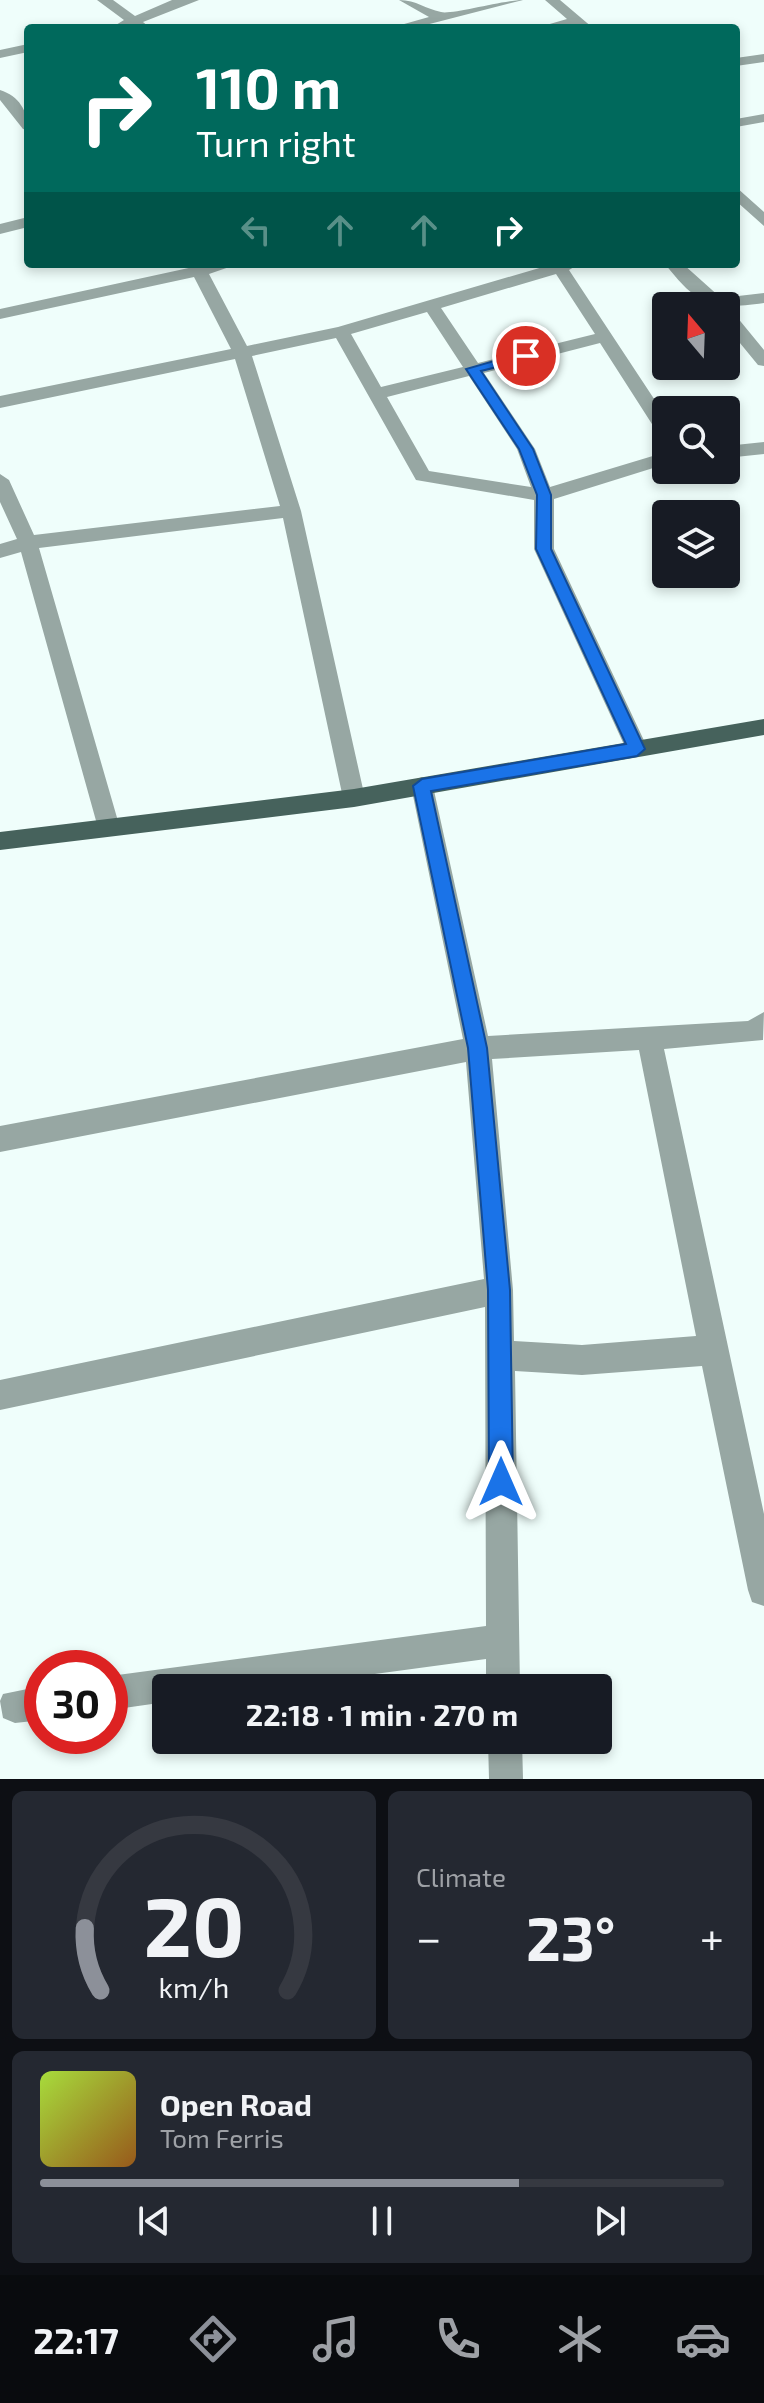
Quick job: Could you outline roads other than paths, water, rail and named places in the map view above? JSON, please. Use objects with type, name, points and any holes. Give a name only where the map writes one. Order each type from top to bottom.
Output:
[{"type":"main road","points":[[0,841],[354,798],[764,727]]},
{"type":"street","points":[[104,0],[138,24],[192,0]]},
{"type":"street","points":[[406,0],[442,18]]},
{"type":"street","points":[[415,24],[516,0]]},
{"type":"street","points":[[552,0],[582,24]]},
{"type":"street","points":[[0,54],[24,49]]},
{"type":"street","points":[[740,61],[764,58]]},
{"type":"street","points":[[13,98],[24,119]]},
{"type":"street","points":[[740,122],[764,118]]},
{"type":"street","points":[[749,204],[764,221]]},
{"type":"street","points":[[0,229],[24,223]]},
{"type":"street","points":[[0,314],[212,268]]},
{"type":"street","points":[[0,402],[341,332],[559,268]]},
{"type":"street","points":[[566,268],[605,337],[652,409]]},
{"type":"street","points":[[677,268],[704,292]]},
{"type":"street","points":[[199,271],[242,353],[291,511],[354,798]]},
{"type":"street","points":[[740,304],[764,298]]},
{"type":"street","points":[[432,307],[526,449],[544,495],[544,549],[637,749]]},
{"type":"street","points":[[740,331],[764,361]]},
{"type":"street","points":[[341,332],[423,476],[544,495],[652,462]]},
{"type":"street","points":[[377,394],[605,337]]},
{"type":"street","points":[[740,451],[764,448]]},
{"type":"street","points":[[0,480],[28,543],[108,828]]},
{"type":"street","points":[[0,551],[28,543],[291,511]]},
{"type":"street","points":[[422,786],[478,1048],[499,1290],[503,1674]]},
{"type":"street","points":[[0,1139],[478,1048],[754,1032],[764,1023]]},
{"type":"street","points":[[649,1038],[764,1590]]},
{"type":"street","points":[[0,1395],[499,1290]]},
{"type":"street","points":[[500,1355],[582,1360],[712,1350]]},
{"type":"street","points":[[128,1691],[502,1640]]},
{"type":"street","points":[[505,1754],[506,1779]]}]
